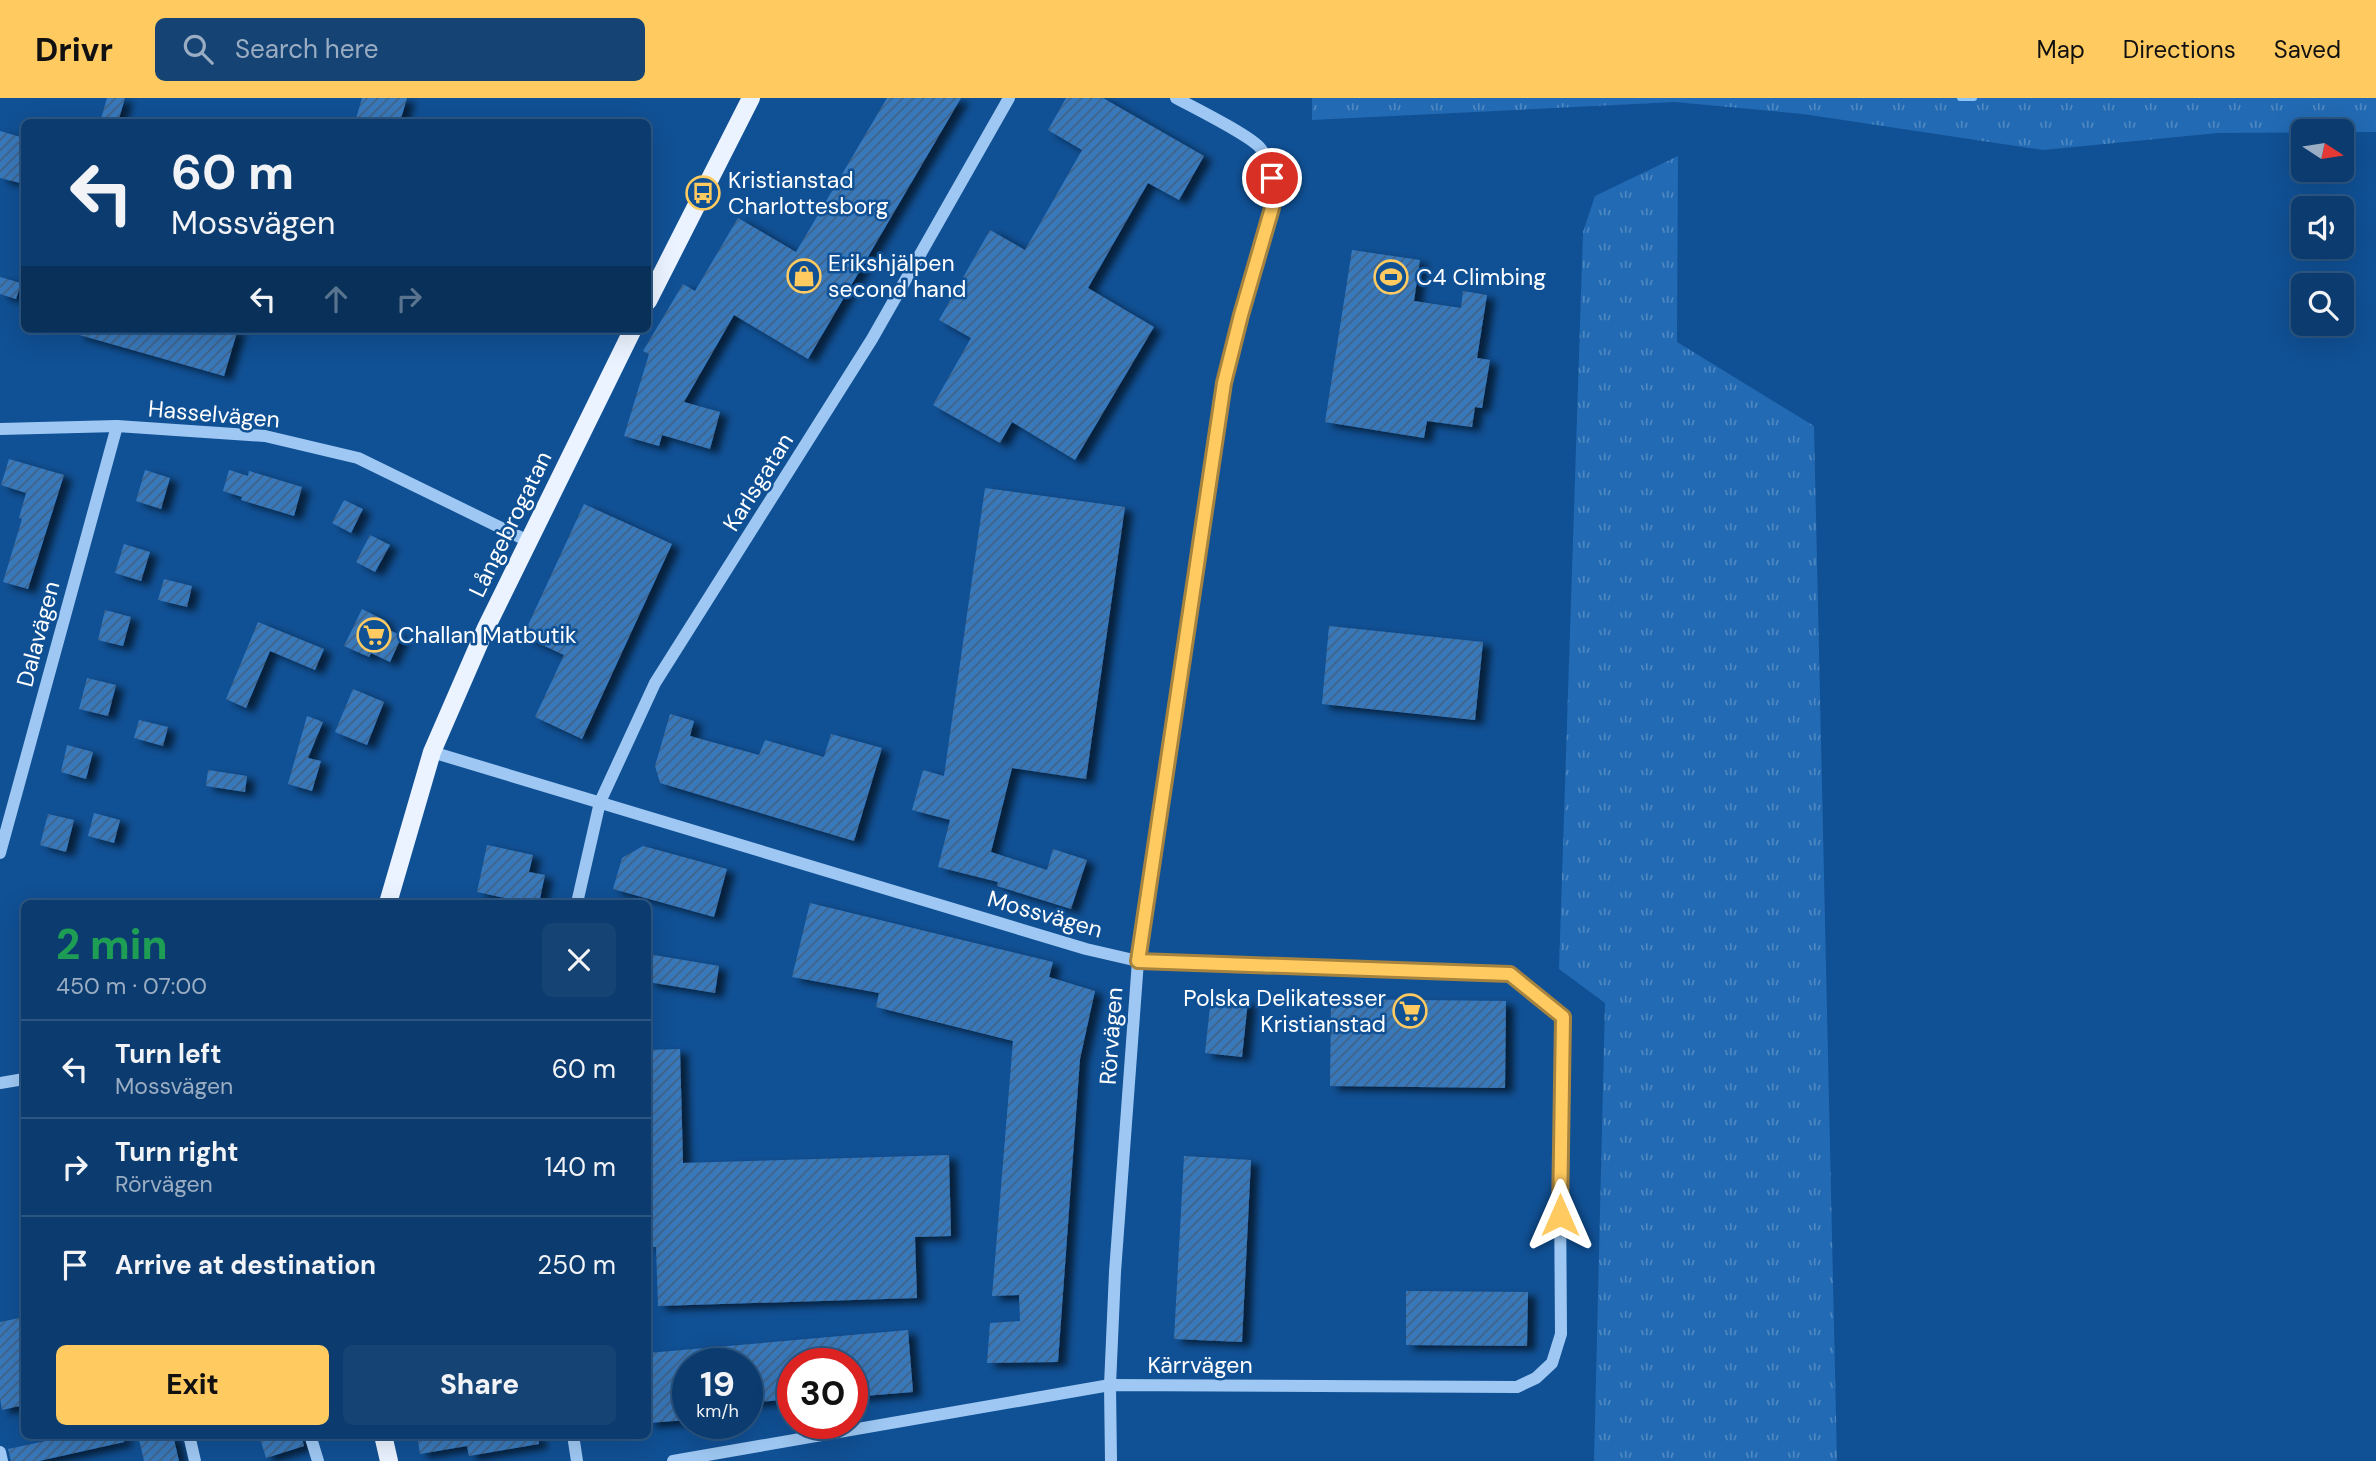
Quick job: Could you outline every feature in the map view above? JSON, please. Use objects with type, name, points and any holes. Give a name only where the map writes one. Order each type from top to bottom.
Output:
[{"type":"main road","points":[[651,294],[751,98]]},
{"type":"main road","name":"Långebrogatan","points":[[389,900],[432,752],[485,630],[631,333]]},
{"type":"main road","points":[[384,1439],[389,1461]]},
{"type":"street","name":"Karlsgatan","points":[[578,900],[600,802],[655,683],[872,339],[1009,98]]},
{"type":"street","name":"Rörvägen","points":[[1111,1461],[1110,1385],[1115,1272],[1138,961],[1224,383],[1272,208],[1274,190],[1261,147],[1176,98]]},
{"type":"street","name":"Hasselvägen","points":[[0,429],[117,426],[265,436],[358,458],[528,541]]},
{"type":"street","name":"Dalavägen","points":[[0,853],[117,426]]},
{"type":"street","name":"Mossvägen","points":[[432,752],[1073,946],[1138,961],[1510,974],[1563,1017],[1560,1191]]},
{"type":"street","points":[[0,1083],[21,1080]]},
{"type":"street","name":"Kärrvägen","points":[[673,1461],[1110,1385],[1517,1387],[1536,1378],[1552,1363],[1561,1334],[1560,1191]]},
{"type":"street","points":[[190,1439],[195,1461]]},
{"type":"street","points":[[311,1439],[318,1461]]},
{"type":"street","points":[[574,1439],[577,1461]]},
{"type":"street","points":[[0,1452],[2,1461]]},
{"type":"green space","points":[[1312,98],[2376,98],[2376,132],[2354,132],[2354,119],[2291,119],[2291,133],[2218,133],[2043,150],[1803,114],[1675,102],[1312,120]]},
{"type":"green space","points":[[1678,156],[1677,342],[1814,426],[1837,1461],[1594,1461],[1605,1003],[1559,969],[1583,232],[1595,196]]},
{"type":"building","points":[[107,98],[125,98],[119,119],[101,119]]},
{"type":"building","points":[[362,98],[407,98],[401,119],[356,119]]},
{"type":"building","points":[[887,98],[961,98],[808,359],[734,315],[684,402],[720,412],[710,449],[662,435],[659,446],[624,436],[649,354],[643,351],[683,284],[695,291],[738,218],[796,252]]},
{"type":"building","points":[[1066,98],[1103,98],[1204,156],[1179,200],[1148,183],[1088,288],[1154,327],[1075,460],[1012,422],[1000,443],[933,405],[971,338],[939,320],[990,230],[1025,250],[1082,150],[1048,130]]},
{"type":"building","points":[[0,131],[21,137],[21,183],[0,178]]},
{"type":"building","points":[[1352,250],[1420,260],[1414,301],[1461,308],[1463,291],[1487,295],[1477,358],[1490,360],[1482,408],[1475,407],[1472,427],[1427,421],[1424,438],[1325,422]]},
{"type":"building","points":[[0,277],[21,283],[16,299],[0,294]]},
{"type":"building","points":[[76,333],[237,333],[224,376]]},
{"type":"building","points":[[9,459],[64,475],[28,589],[3,582],[22,519],[19,518],[26,493],[1,485]]},
{"type":"building","points":[[145,470],[170,478],[161,509],[136,501]]},
{"type":"building","points":[[229,470],[248,476],[249,471],[302,487],[294,516],[241,500],[242,497],[223,491]]},
{"type":"building","points":[[985,488],[1125,507],[1086,779],[1012,768],[991,852],[1047,870],[1053,849],[1087,860],[1071,909],[997,886],[998,882],[938,867],[950,820],[912,810],[923,770],[944,776]]},
{"type":"building","points":[[344,500],[363,509],[351,533],[332,523]]},
{"type":"building","points":[[584,504],[672,544],[582,739],[535,717],[564,655],[523,636]]},
{"type":"building","points":[[370,535],[390,545],[375,572],[356,562]]},
{"type":"building","points":[[124,544],[150,552],[141,581],[115,573]]},
{"type":"building","points":[[164,579],[192,586],[187,607],[158,600]]},
{"type":"building","points":[[362,609],[386,621],[383,627],[402,636],[390,662],[371,653],[369,657],[344,646]]},
{"type":"building","points":[[105,610],[131,617],[123,646],[98,640]]},
{"type":"building","points":[[258,622],[324,649],[315,670],[270,651],[246,708],[226,699]]},
{"type":"building","points":[[1329,626],[1483,642],[1475,720],[1322,704]]},
{"type":"building","points":[[87,678],[116,685],[108,716],[79,709]]},
{"type":"building","points":[[353,689],[384,702],[367,745],[335,732]]},
{"type":"building","points":[[670,714],[694,721],[690,736],[759,755],[765,740],[824,757],[831,734],[882,748],[854,841],[660,783],[655,766]]},
{"type":"building","points":[[307,716],[323,722],[308,758],[321,761],[312,791],[288,784]]},
{"type":"building","points":[[139,720],[168,727],[163,746],[134,738]]},
{"type":"building","points":[[67,745],[93,752],[86,779],[61,772]]},
{"type":"building","points":[[208,770],[247,776],[245,792],[206,786]]},
{"type":"building","points":[[94,813],[120,820],[114,843],[88,836]]},
{"type":"building","points":[[48,814],[74,820],[66,852],[40,845]]},
{"type":"building","points":[[487,845],[533,855],[529,872],[545,875],[540,900],[514,900],[477,892]]},
{"type":"building","points":[[643,846],[727,869],[714,917],[613,889],[622,858]]},
{"type":"building","points":[[810,903],[1053,962],[1049,977],[1095,991],[1080,1059],[1058,1362],[987,1363],[990,1323],[1020,1321],[1019,1295],[992,1296],[1013,1041],[876,1007],[879,993],[792,977]]},
{"type":"building","points":[[651,955],[719,966],[715,993],[651,982]]},
{"type":"building","points":[[1211,997],[1248,1001],[1242,1057],[1205,1053]]},
{"type":"building","points":[[1331,999],[1506,1001],[1505,1088],[1330,1086]]},
{"type":"building","points":[[680,1049],[683,1163],[949,1155],[951,1236],[915,1237],[917,1298],[658,1306],[656,1247],[651,1247],[651,1050]]},
{"type":"building","points":[[1184,1156],[1251,1160],[1242,1342],[1174,1339]]},
{"type":"building","points":[[1406,1291],[1528,1292],[1527,1346],[1406,1345]]},
{"type":"building","points":[[21,1318],[21,1406],[2,1410],[0,1399],[0,1322]]},
{"type":"building","points":[[908,1330],[913,1392],[868,1396],[868,1348],[777,1348],[777,1400],[763,1402],[763,1348],[705,1348]]},
{"type":"building","points":[[672,1351],[672,1421],[651,1423],[651,1353]]},
{"type":"building","points":[[55,1439],[124,1439],[124,1442],[39,1461],[11,1461],[8,1449]]},
{"type":"building","points":[[139,1439],[174,1439],[179,1461],[144,1461]]},
{"type":"building","points":[[260,1439],[302,1439],[304,1446],[266,1458]]},
{"type":"building","points":[[418,1439],[538,1439],[539,1444],[469,1456],[467,1446],[420,1454]]},
{"type":"waterway","points":[[1960,98],[1974,98]]},
{"type":"place","name":"Kristianstad Charlottesborg","points":[[703,193]]},
{"type":"place","name":"Erikshjälpen second hand","points":[[804,276]]},
{"type":"place","name":"C4 Climbing","points":[[1391,277]]},
{"type":"place","name":"Challan Matbutik","points":[[374,635]]},
{"type":"place","name":"Polska Delikatesser Kristianstad","points":[[1410,1011]]},
{"type":"route","points":[[1272,178],[1272,208],[1224,383],[1138,961],[1510,974],[1563,1017],[1560,1215]]}]
